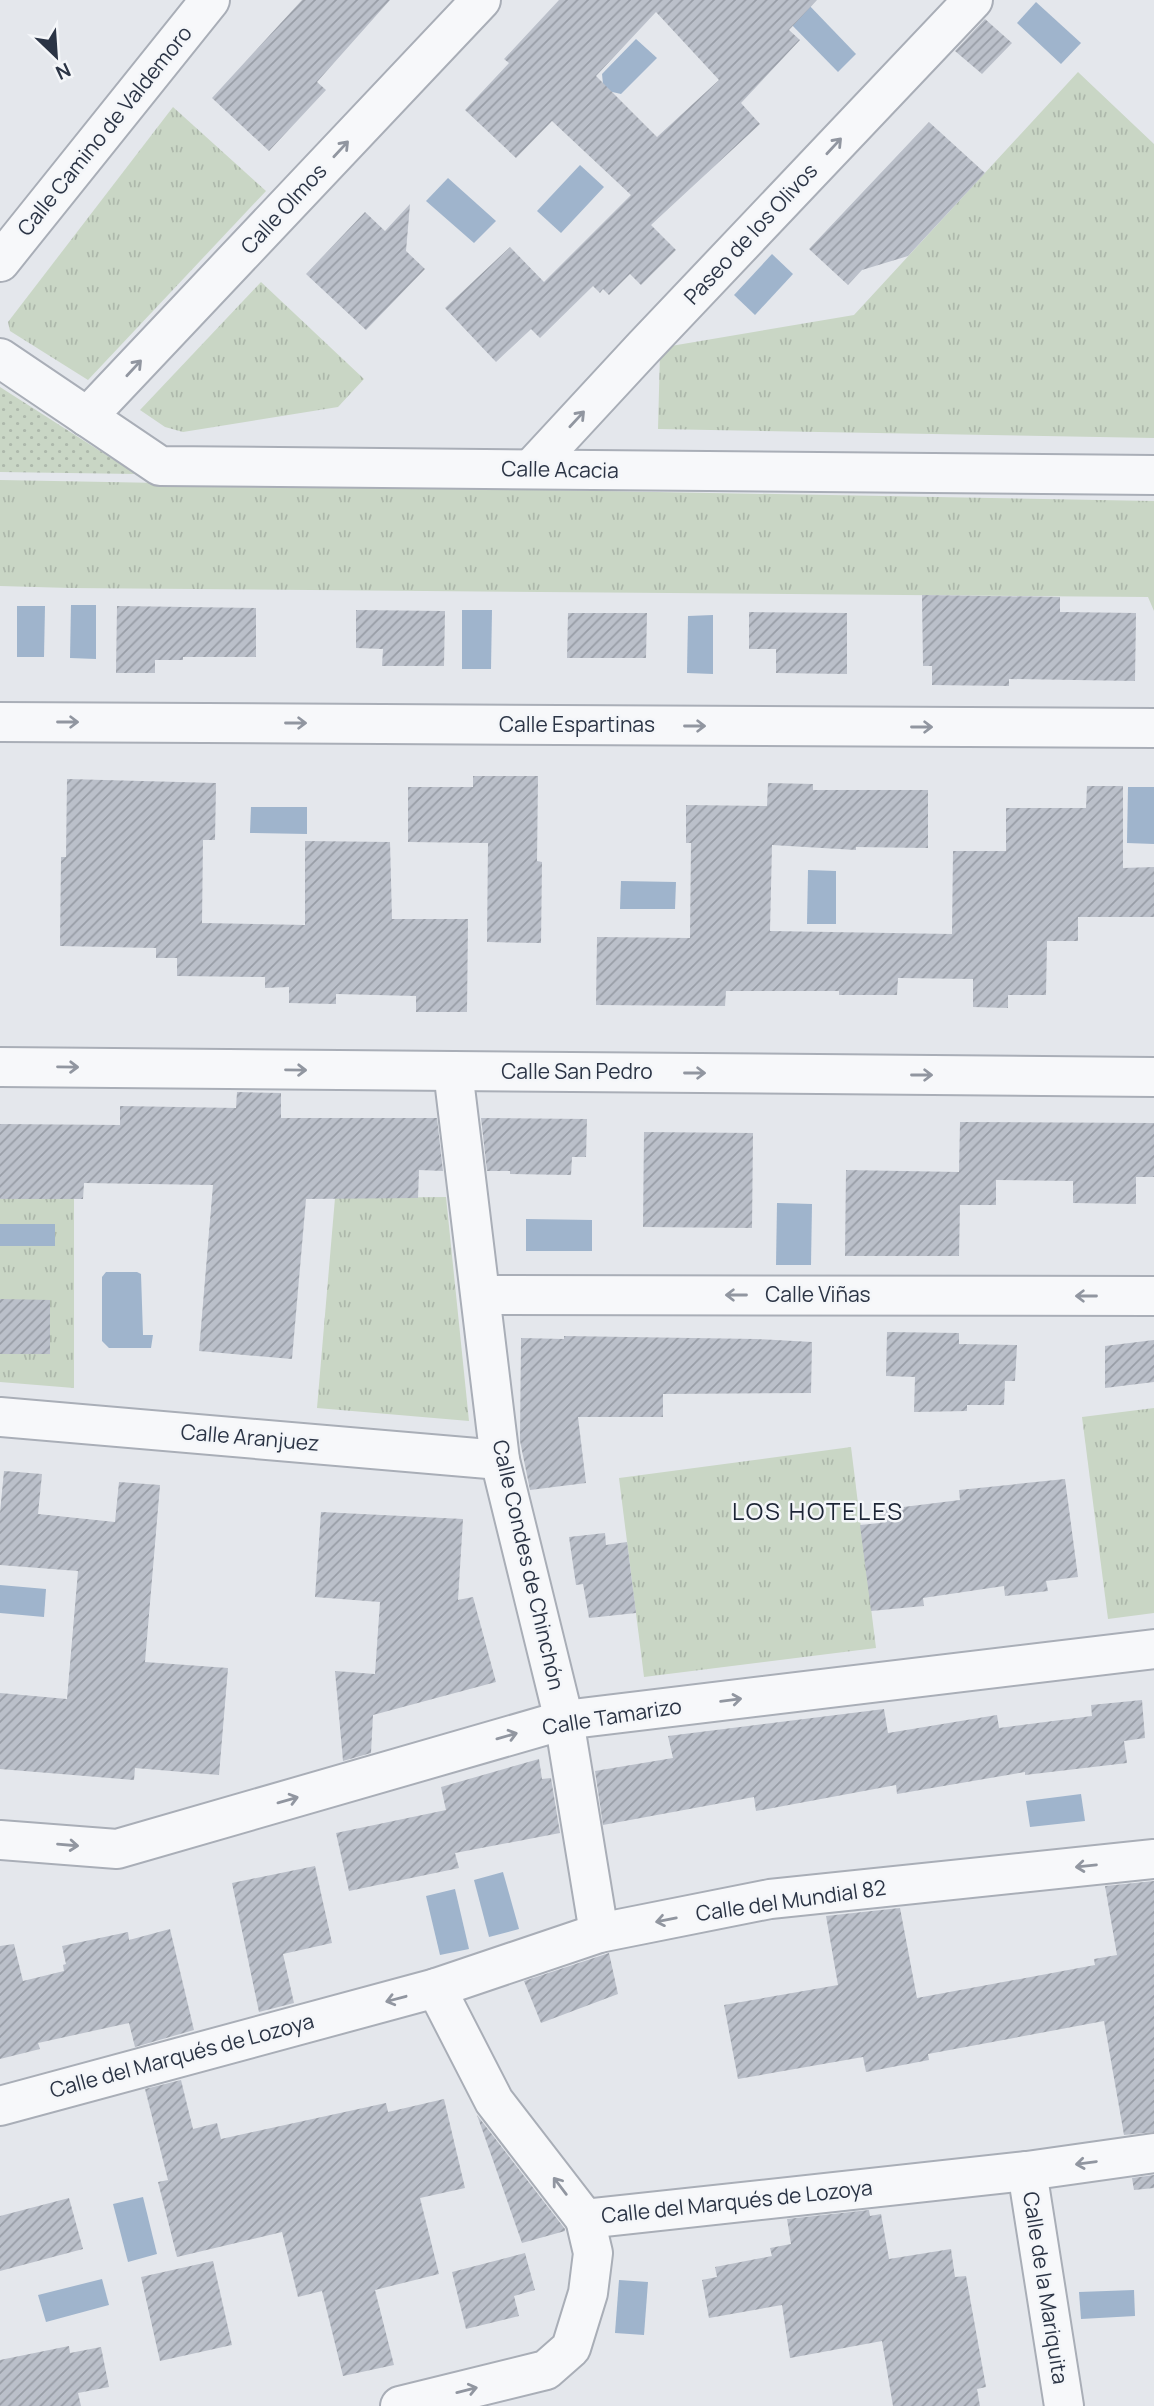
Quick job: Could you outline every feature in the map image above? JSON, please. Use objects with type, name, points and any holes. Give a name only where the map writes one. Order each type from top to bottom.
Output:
[{"type":"street","name":"Calle Camino de Valdemoro","points":[[0,262],[210,0]]},
{"type":"street","name":"Calle Olmos","points":[[87,417],[481,0]]},
{"type":"street","name":"Paseo de los Olivos","points":[[531,469],[973,0]]},
{"type":"street","name":"Calle Acacia","points":[[0,358],[160,466],[1154,475]]},
{"type":"street","name":"Calle Espartinas","points":[[0,722],[1154,729]]},
{"type":"street","name":"Calle San Pedro","points":[[0,1067],[1154,1077]]},
{"type":"street","name":"Calle Condes de Chinchón","points":[[453,1071],[500,1460],[564,1720],[599,1933]]},
{"type":"street","name":"Calle Viñas","points":[[482,1295],[1154,1296]]},
{"type":"street","name":"Calle Aranjuez","points":[[0,1417],[500,1460]]},
{"type":"street","name":"Calle Tamarizo","points":[[0,1840],[117,1849],[564,1720],[1154,1649]]},
{"type":"street","name":"Calle del Mundial 82","points":[[436,1988],[599,1933],[770,1899],[1154,1859]]},
{"type":"street","name":"Calle del Marqués de Lozoya","points":[[0,2106],[436,1988],[494,2101],[584,2219],[1027,2171],[1154,2153]]},
{"type":"street","name":"Calle de la Mariquita","points":[[1027,2171],[1064,2406]]},
{"type":"street","points":[[400,2406],[546,2370],[570,2348],[588,2293],[593,2253],[584,2219]]},
{"type":"green space","points":[[1078,72],[1154,144],[1154,438],[658,429],[660,352],[665,347],[854,315]]},
{"type":"green space","points":[[173,107],[266,191],[88,380],[10,331],[8,322]]},
{"type":"green space","points":[[261,282],[364,379],[338,407],[183,432],[165,427],[140,410]]},
{"type":"green space","points":[[0,387],[136,474],[0,472]]},
{"type":"green space","points":[[0,480],[1154,501],[1154,611],[1148,597],[0,586]]},
{"type":"green space","points":[[446,1197],[469,1421],[317,1408],[335,1198]]},
{"type":"green space","points":[[0,1199],[74,1199],[74,1388],[0,1382]]},
{"type":"green space","points":[[1154,1408],[1154,1613],[1108,1619],[1082,1417]]},
{"type":"green space","points":[[851,1447],[876,1648],[644,1677],[619,1478]]},
{"type":"water","points":[[806,2],[856,54],[838,72],[787,20]]},
{"type":"water","points":[[1036,2],[1081,43],[1061,64],[1017,23]]},
{"type":"water","points":[[636,39],[657,58],[621,94],[608,91],[603,84],[602,74]]},
{"type":"water","points":[[580,165],[604,187],[561,233],[537,211]]},
{"type":"water","points":[[448,178],[496,221],[474,243],[426,201]]},
{"type":"water","points":[[772,254],[793,274],[755,315],[734,295]]},
{"type":"water","points":[[71,605],[96,605],[96,659],[70,658]]},
{"type":"water","points":[[17,606],[45,606],[44,657],[17,657]]},
{"type":"water","points":[[462,610],[492,610],[491,669],[462,669]]},
{"type":"water","points":[[713,615],[713,674],[687,673],[688,616]]},
{"type":"water","points":[[1128,787],[1154,787],[1154,844],[1127,843]]},
{"type":"water","points":[[251,807],[307,807],[307,834],[250,833]]},
{"type":"water","points":[[808,870],[836,871],[836,924],[807,924]]},
{"type":"water","points":[[621,881],[676,882],[675,909],[620,909]]},
{"type":"water","points":[[777,1203],[812,1204],[811,1265],[776,1265]]},
{"type":"water","points":[[526,1219],[592,1220],[592,1251],[526,1251]]},
{"type":"water","points":[[0,1224],[55,1224],[55,1246],[0,1246]]},
{"type":"water","points":[[106,1272],[141,1274],[143,1335],[153,1335],[151,1348],[109,1348],[102,1341],[102,1277]]},
{"type":"water","points":[[0,1585],[46,1589],[44,1617],[0,1613]]},
{"type":"water","points":[[1081,1794],[1085,1821],[1030,1827],[1026,1801]]},
{"type":"water","points":[[503,1872],[519,1929],[489,1937],[474,1880]]},
{"type":"water","points":[[455,1889],[469,1949],[440,1955],[426,1896]]},
{"type":"water","points":[[143,2197],[157,2254],[128,2262],[113,2204]]},
{"type":"water","points":[[102,2279],[109,2305],[46,2322],[38,2295]]},
{"type":"water","points":[[619,2280],[648,2282],[644,2335],[615,2333]]},
{"type":"water","points":[[1134,2290],[1135,2316],[1081,2319],[1079,2292]]},
{"type":"building","points":[[302,0],[390,0],[317,82],[326,90],[269,151],[212,98]]},
{"type":"building","points":[[559,0],[817,0],[789,30],[800,40],[741,103],[760,124],[651,225],[676,250],[641,285],[630,274],[609,295],[603,289],[600,293],[593,286],[540,338],[531,329],[496,362],[445,308],[510,247],[544,282],[631,195],[552,121],[516,158],[465,110],[509,63],[504,59]],"holes":[[[656,12],[719,80],[657,137],[596,76]]]},
{"type":"building","points":[[985,19],[1012,43],[982,74],[955,51]]},
{"type":"building","points":[[929,122],[985,173],[908,256],[862,270],[848,285],[809,249]]},
{"type":"building","points":[[410,204],[406,251],[425,269],[366,330],[306,274],[365,212],[385,231]]},
{"type":"building","points":[[922,595],[1060,597],[1060,612],[1136,613],[1135,681],[1009,679],[1009,686],[932,685],[932,666],[923,666]]},
{"type":"building","points":[[117,606],[256,608],[256,657],[183,657],[183,660],[155,660],[155,673],[116,673]]},
{"type":"building","points":[[356,610],[445,611],[444,666],[382,666],[383,649],[356,648]]},
{"type":"building","points":[[749,612],[847,613],[847,674],[776,673],[776,649],[749,649]]},
{"type":"building","points":[[568,613],[647,613],[646,658],[567,658]]},
{"type":"building","points":[[473,776],[538,776],[537,861],[542,862],[541,943],[487,942],[488,843],[408,842],[408,787],[473,787]]},
{"type":"building","points":[[67,779],[216,783],[215,840],[203,840],[202,923],[305,925],[305,841],[390,842],[392,919],[468,919],[467,1012],[416,1012],[416,996],[336,994],[336,1004],[289,1003],[289,987],[265,988],[265,977],[177,976],[177,958],[156,958],[156,948],[60,946],[61,857],[66,857]]},
{"type":"building","points":[[768,783],[813,784],[813,790],[928,790],[928,848],[856,847],[856,850],[772,845],[770,931],[952,934],[953,851],[1006,851],[1006,808],[1086,808],[1087,786],[1123,786],[1123,868],[1154,867],[1154,917],[1078,917],[1078,941],[1047,941],[1046,995],[1008,995],[1008,1008],[973,1007],[973,979],[898,978],[897,995],[839,995],[839,991],[726,991],[725,1006],[596,1005],[597,937],[690,938],[691,843],[686,843],[686,805],[767,806]]},
{"type":"building","points":[[237,1092],[281,1093],[281,1118],[437,1118],[443,1171],[419,1170],[418,1198],[306,1199],[292,1359],[199,1351],[213,1185],[84,1183],[83,1199],[0,1199],[0,1124],[120,1125],[120,1106],[236,1108]]},
{"type":"building","points":[[481,1118],[587,1119],[586,1157],[572,1157],[571,1175],[487,1171]]},
{"type":"building","points":[[960,1122],[1154,1123],[1154,1177],[1136,1177],[1136,1204],[1073,1203],[1073,1181],[996,1180],[996,1205],[960,1205],[959,1256],[845,1256],[846,1170],[959,1172]]},
{"type":"building","points":[[644,1132],[753,1133],[752,1228],[643,1227]]},
{"type":"building","points":[[0,1299],[50,1300],[50,1354],[0,1354]]},
{"type":"building","points":[[887,1332],[959,1333],[959,1344],[1017,1345],[1015,1381],[1005,1381],[1004,1405],[967,1405],[967,1411],[914,1412],[915,1377],[886,1376]]},
{"type":"building","points":[[564,1336],[812,1342],[811,1393],[663,1394],[663,1417],[578,1417],[586,1483],[530,1490],[520,1441],[521,1338],[564,1339]]},
{"type":"building","points":[[1154,1340],[1154,1382],[1105,1388],[1105,1346]]},
{"type":"building","points":[[4,1471],[42,1474],[38,1514],[115,1522],[119,1482],[160,1485],[145,1662],[228,1668],[219,1775],[135,1768],[134,1780],[0,1769],[0,1693],[67,1699],[78,1571],[0,1565],[0,1513]]},
{"type":"building","points":[[1065,1479],[1078,1577],[1046,1581],[1048,1591],[1005,1596],[1004,1586],[923,1598],[924,1606],[871,1611],[860,1525],[880,1523],[879,1510],[960,1500],[959,1490]]},
{"type":"building","points":[[321,1512],[463,1519],[458,1600],[473,1597],[496,1682],[373,1715],[371,1753],[343,1761],[335,1671],[375,1674],[380,1602],[315,1597]]},
{"type":"building","points":[[605,1533],[606,1545],[627,1542],[636,1613],[589,1618],[583,1584],[576,1585],[569,1537]]},
{"type":"building","points":[[1142,1700],[1145,1738],[1124,1741],[1127,1763],[1025,1775],[1025,1772],[897,1794],[896,1785],[756,1811],[754,1797],[603,1825],[595,1771],[673,1758],[668,1736],[884,1709],[888,1733],[997,1715],[999,1728],[1092,1716],[1091,1705]]},
{"type":"building","points":[[539,1759],[542,1779],[551,1778],[560,1833],[455,1853],[459,1868],[349,1891],[336,1833],[446,1810],[441,1787]]},
{"type":"building","points":[[315,1866],[332,1943],[283,1954],[294,2003],[259,2012],[232,1883]]},
{"type":"building","points":[[1154,1881],[1154,2132],[1124,2135],[1104,2021],[928,2054],[929,2060],[866,2072],[863,2057],[738,2079],[724,2005],[838,1985],[826,1916],[900,1908],[917,1998],[1095,1965],[1094,1959],[1117,1955],[1105,1886]]},
{"type":"building","points":[[170,1929],[194,2030],[135,2047],[129,2023],[38,2043],[40,2049],[0,2059],[0,1946],[14,1944],[23,1981],[64,1971],[63,1965],[66,1964],[62,1946],[128,1932],[129,1940]]},
{"type":"building","points":[[609,1953],[618,1994],[541,2023],[524,1981]]},
{"type":"building","points":[[181,2080],[193,2129],[217,2123],[221,2139],[386,2103],[388,2112],[444,2099],[465,2188],[420,2198],[439,2274],[375,2290],[394,2365],[343,2376],[322,2291],[298,2297],[282,2232],[177,2257],[158,2182],[168,2180],[145,2089]]},
{"type":"building","points":[[477,2115],[565,2229],[565,2231],[522,2243]]},
{"type":"building","points":[[1154,2175],[1154,2188],[1134,2190],[1132,2178]]},
{"type":"building","points":[[69,2198],[83,2249],[0,2271],[0,2216]]},
{"type":"building","points":[[869,2210],[870,2216],[881,2214],[889,2259],[951,2249],[955,2277],[966,2276],[986,2387],[977,2389],[980,2406],[893,2406],[882,2341],[790,2358],[782,2305],[709,2318],[702,2280],[717,2277],[715,2267],[772,2256],[770,2248],[791,2244],[787,2219]]},
{"type":"building","points":[[525,2253],[535,2290],[514,2296],[519,2316],[466,2329],[452,2272]]},
{"type":"building","points":[[213,2261],[232,2345],[160,2361],[141,2277]]},
{"type":"building","points":[[69,2346],[70,2353],[101,2347],[109,2387],[78,2393],[81,2406],[0,2406],[0,2360]]},
{"type":"district","name":"LOS HOTELES","points":[[818,1512]]}]
